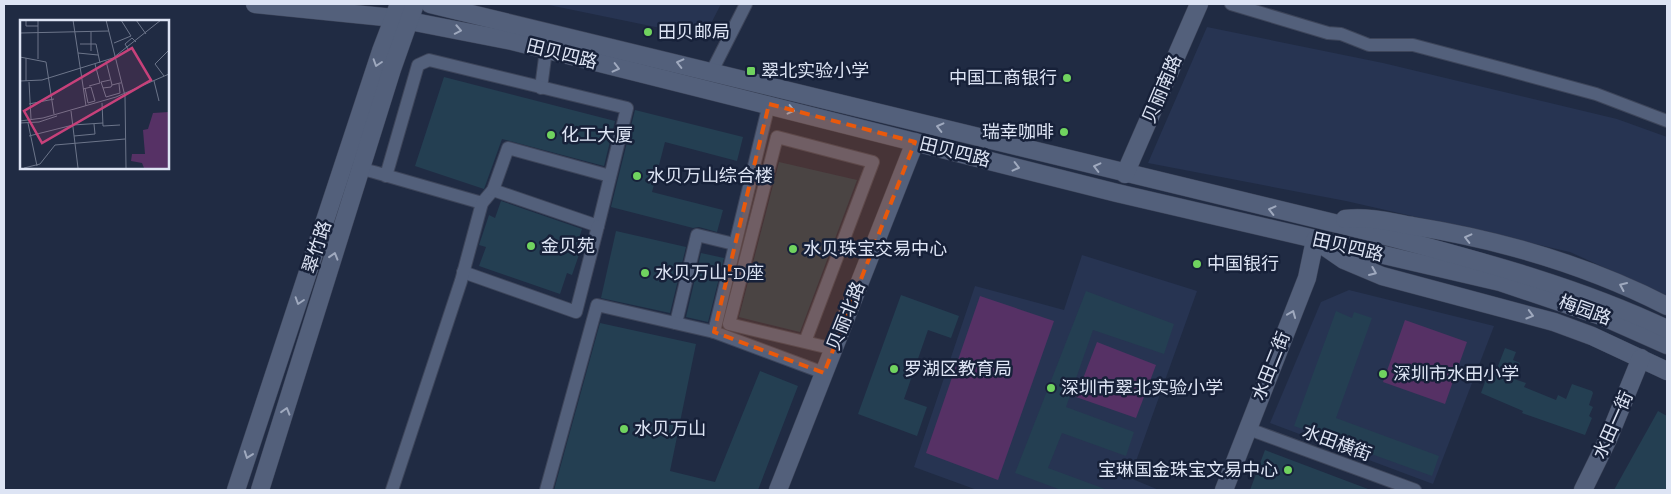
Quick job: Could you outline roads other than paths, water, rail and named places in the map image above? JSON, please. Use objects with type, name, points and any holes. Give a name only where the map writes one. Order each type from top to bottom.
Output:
[{"type":"main road","name":"田贝四路","points":[[255,4],[401,14],[1315,240],[1501,274]]},
{"type":"main road","name":"翠竹路","points":[[236,490],[401,14],[415,4]]},
{"type":"main road","name":"田贝四路","points":[[430,4],[712,71],[1319,221],[1501,274]]},
{"type":"main road","name":"贝丽南路","points":[[1125,174],[1199,4]]},
{"type":"main road","name":"翠竹路","points":[[260,490],[392,69],[401,14]]},
{"type":"main road","points":[[512,41],[516,24]]},
{"type":"main road","name":"贝丽北路","points":[[778,490],[915,142]]},
{"type":"main road","points":[[1319,221],[1352,218],[1376,220],[1461,236],[1567,263],[1618,283],[1667,306]]},
{"type":"main road","points":[[1315,240],[1344,260],[1382,276],[1554,322],[1592,336],[1667,371]]},
{"type":"main road","name":"水田二街","points":[[1224,490],[1246,428],[1307,278],[1315,240]]},
{"type":"main road","name":"梅园路","points":[[1501,274],[1580,292],[1667,329]]},
{"type":"main road","name":"梅园路","points":[[1501,274],[1604,316],[1667,346]]},
{"type":"main road","name":"水田一街","points":[[1583,490],[1608,439],[1641,358]]},
{"type":"street","points":[[712,71],[746,4]]},
{"type":"street","points":[[1231,4],[1275,18],[1341,34],[1369,45],[1413,45],[1504,69],[1596,94],[1667,121]]},
{"type":"street","points":[[541,88],[546,50]]},
{"type":"street","points":[[386,176],[418,65],[428,60],[627,108],[576,312],[463,272]]},
{"type":"street","points":[[714,332],[769,104]]},
{"type":"street","points":[[805,342],[873,162],[777,137],[729,324],[834,349]]},
{"type":"street","points":[[392,490],[463,272],[482,203],[493,190],[508,148],[610,176]]},
{"type":"street","points":[[362,169],[482,203]]},
{"type":"street","points":[[493,190],[598,226]]},
{"type":"street","points":[[676,323],[697,235],[734,244]]},
{"type":"street","points":[[546,490],[597,306],[714,332],[824,373]]},
{"type":"street","name":"水田横街","points":[[1246,428],[1414,490]]},
{"type":"place","name":"田贝邮局","points":[[648,32]]},
{"type":"place","name":"翠北实验小学","points":[[751,71]]},
{"type":"place","name":"中国工商银行","points":[[1067,78]]},
{"type":"place","name":"瑞幸咖啡","points":[[1064,132]]},
{"type":"place","name":"化工大厦","points":[[551,135]]},
{"type":"place","name":"水贝万山综合楼","points":[[637,176]]},
{"type":"place","name":"金贝苑","points":[[531,246]]},
{"type":"place","name":"水贝珠宝交易中心","points":[[793,249]]},
{"type":"place","name":"中国银行","points":[[1197,264]]},
{"type":"place","name":"水贝万山-D座","points":[[645,273]]},
{"type":"place","name":"罗湖区教育局","points":[[894,369]]},
{"type":"place","name":"深圳市水田小学","points":[[1383,374]]},
{"type":"place","name":"深圳市翠北实验小学","points":[[1051,388]]},
{"type":"place","name":"水贝万山","points":[[624,429]]},
{"type":"place","name":"宝琳国金珠宝文易中心","points":[[1288,470]]}]
